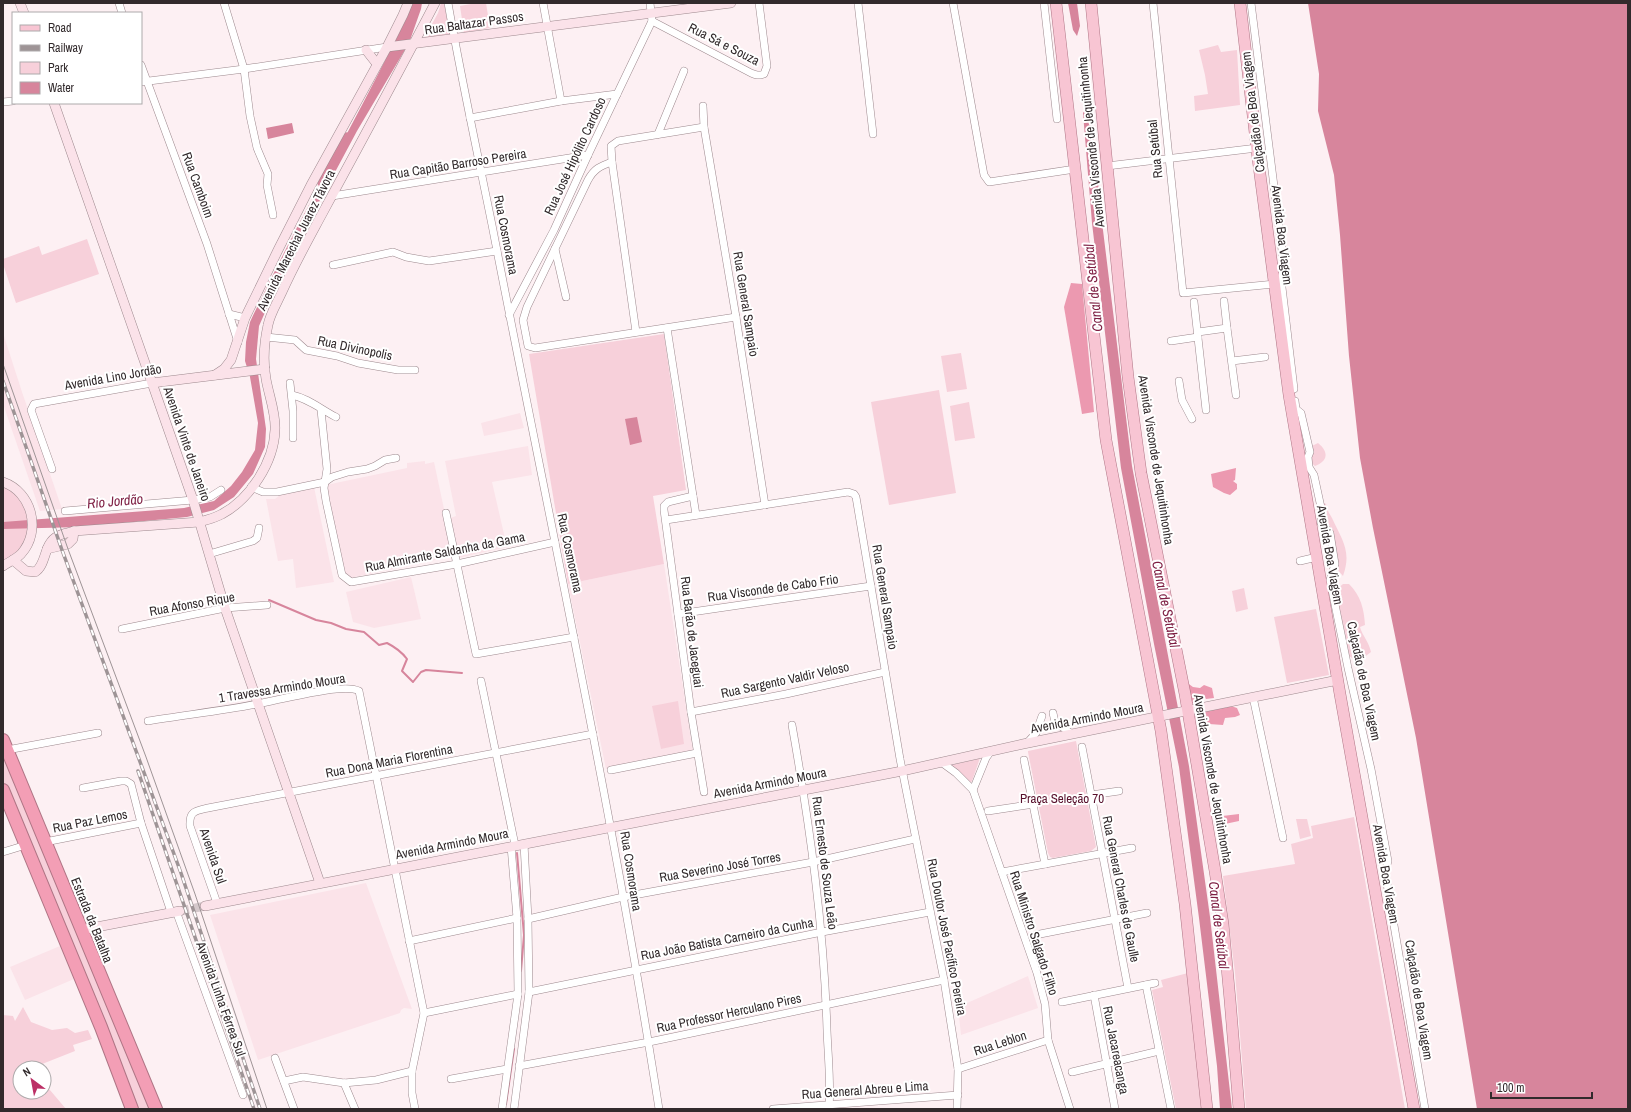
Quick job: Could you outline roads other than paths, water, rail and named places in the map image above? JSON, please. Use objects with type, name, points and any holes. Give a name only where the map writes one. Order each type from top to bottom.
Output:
[{"type":"highway","name":"Estrada da Batalha","points":[[5,745],[156,1109]]},
{"type":"highway","points":[[3,790],[99,1021],[130,1105]]},
{"type":"highway","points":[[145,1080],[160,1109]]},
{"type":"main road","name":"Avenida Marechal Juarez Távora","points":[[215,375],[228,364],[233,356],[245,318],[310,185],[377,64],[389,46],[408,3]]},
{"type":"main road","name":"Avenida Marechal Juarez Távora","points":[[13,560],[26,571],[35,572],[39,569],[52,541],[59,536],[74,531],[90,533],[199,521],[217,517],[242,499],[264,469],[270,455],[275,431],[274,416],[262,370],[268,324],[298,259],[435,3]]},
{"type":"main road","name":"Rua Baltazar Passos","points":[[389,46],[731,3]]},
{"type":"main road","name":"Avenida Visconde de Jequitinhonha","points":[[1056,3],[1106,440],[1163,716],[1203,1062],[1207,1109]]},
{"type":"main road","name":"Avenida Visconde de Jequitinhonha","points":[[1090,3],[1128,377],[1141,473],[1184,712],[1215,871],[1223,924],[1236,1059],[1239,1109]]},
{"type":"main road","name":"Avenida Boa Viagem","points":[[1240,3],[1289,395],[1414,1109]]},
{"type":"main road","points":[[366,50],[377,64]]},
{"type":"main road","name":"Avenida Vinte de Janeiro","points":[[54,104],[194,501],[225,608],[320,883]]},
{"type":"main road","name":"Avenida Lino Jordão","points":[[152,383],[262,370]]},
{"type":"main road","points":[[3,474],[5,483],[15,488],[26,501],[32,518],[32,532],[26,547],[13,560],[3,566]]},
{"type":"main road","name":"Avenida Armindo Moura","points":[[206,906],[902,771],[1027,743],[1338,680]]},
{"type":"main road","points":[[81,930],[175,912]]},
{"type":"street","points":[[224,3],[244,69],[250,116],[257,148],[268,174],[267,185],[273,215]]},
{"type":"street","name":"Rua Cosmorama","points":[[448,3],[611,827],[659,1109]]},
{"type":"street","points":[[543,3],[561,102]]},
{"type":"street","name":"Rua Sá e Souza","points":[[651,12],[757,76],[764,74],[767,66],[759,3]]},
{"type":"street","points":[[858,3],[873,134]]},
{"type":"street","points":[[953,3],[984,175],[989,182],[1075,169]]},
{"type":"street","points":[[1044,3],[1058,119]]},
{"type":"street","name":"Rua Setúbal","points":[[1153,3],[1183,293],[1275,284]]},
{"type":"street","name":"Calçadão de Boa Viagem","points":[[1251,3],[1284,266],[1281,279],[1296,408],[1301,413],[1310,452],[1308,457],[1309,467],[1314,475],[1322,512],[1321,524],[1330,533],[1335,564],[1330,580],[1349,674],[1371,769],[1388,861],[1385,872],[1425,1109]]},
{"type":"street","name":"Rua José Hipólito Cardoso","points":[[509,315],[554,230],[617,94],[651,12]]},
{"type":"street","name":"Rua Baltazar Passos","points":[[144,82],[244,69],[389,46]]},
{"type":"street","name":"Rua Camboim","points":[[142,71],[144,82],[207,244],[238,342]]},
{"type":"street","points":[[658,134],[684,71]]},
{"type":"street","points":[[470,118],[617,94]]},
{"type":"street","name":"Rua General Sampaio","points":[[703,106],[704,126],[765,504]]},
{"type":"street","points":[[636,332],[611,150],[614,143],[618,141],[704,126]]},
{"type":"street","points":[[1107,166],[1257,148]]},
{"type":"street","name":"Rua Capitão Barroso Pereira","points":[[332,196],[588,155]]},
{"type":"street","points":[[612,162],[599,166],[592,172],[525,312],[523,320],[527,343],[530,348],[736,317]]},
{"type":"street","points":[[555,249],[566,297]]},
{"type":"street","points":[[333,265],[393,252],[406,257],[429,261],[497,251]]},
{"type":"street","points":[[1224,301],[1236,395]]},
{"type":"street","points":[[1194,302],[1206,410]]},
{"type":"street","points":[[229,314],[245,318]]},
{"type":"street","points":[[667,328],[696,515]]},
{"type":"street","points":[[1171,341],[1227,328]]},
{"type":"street","name":"Rua Divinopolis","points":[[266,337],[295,340],[306,350],[337,356],[358,363],[398,370],[415,370]]},
{"type":"street","points":[[1232,361],[1265,357]]},
{"type":"street","points":[[1179,381],[1182,400],[1192,419]]},
{"type":"street","name":"Avenida Lino Jordão","points":[[52,469],[31,410],[34,404],[152,383]]},
{"type":"street","points":[[290,383],[292,395],[293,438]]},
{"type":"street","points":[[292,395],[312,402],[321,410],[336,417]]},
{"type":"street","points":[[321,410],[327,469],[325,482]]},
{"type":"street","points":[[251,487],[270,493],[325,482],[332,477],[348,472],[367,470],[385,460],[396,458]]},
{"type":"street","name":"Rua Almirante Saldanha da Gama","points":[[325,482],[326,501],[342,575],[350,582],[457,564],[555,542]]},
{"type":"street","points":[[65,511],[194,501],[210,497],[221,490]]},
{"type":"street","name":"Rua General Sampaio","points":[[666,520],[848,492],[854,494],[856,497],[902,771]]},
{"type":"street","name":"Rua Barão de Jaceguai","points":[[693,496],[668,502],[664,506],[691,712],[704,792]]},
{"type":"street","points":[[446,513],[476,654],[574,637]]},
{"type":"street","points":[[209,554],[253,541],[258,538],[259,528]]},
{"type":"street","points":[[1300,561],[1317,557]]},
{"type":"street","name":"Rua Visconde de Cabo Frio","points":[[678,614],[871,586]]},
{"type":"street","name":"Rua Afonso Rique","points":[[122,629],[225,608],[266,605]]},
{"type":"street","name":"Rua Sargento Valdir Veloso","points":[[691,712],[786,694],[885,672]]},
{"type":"street","points":[[481,681],[516,845],[528,919],[529,992],[514,1109]]},
{"type":"street","name":"1 Travessa Armindo Moura","points":[[148,721],[257,704],[310,693],[340,689],[356,689],[359,691],[424,1013]]},
{"type":"street","points":[[1253,697],[1283,838]]},
{"type":"street","points":[[1053,713],[1054,722]]},
{"type":"street","points":[[1027,743],[1036,733],[1042,720],[1054,722],[1072,734]]},
{"type":"street","name":"Rua Ernesto de Souza Leão","points":[[792,725],[803,789],[822,932],[829,1107]]},
{"type":"street","points":[[5,745],[98,734]]},
{"type":"street","name":"Rua Dona Maria Florentina","points":[[190,815],[208,808],[593,734]]},
{"type":"street","name":"Rua General Charles de Gaulle","points":[[1082,747],[1128,988]]},
{"type":"street","points":[[973,790],[986,758],[991,751]]},
{"type":"street","points":[[611,770],[697,753]]},
{"type":"street","points":[[1024,760],[1045,864]]},
{"type":"street","name":"Rua Ministro Salgado Filho","points":[[941,762],[956,773],[973,790],[1037,973],[1045,1004],[1048,1040],[1069,1109]]},
{"type":"street","name":"Rua Doutor José Pacífico Pereira","points":[[902,771],[944,980],[958,1070],[957,1109]]},
{"type":"street","name":"Avenida Linha Férrea Sul","points":[[84,788],[121,781],[129,782],[133,788],[140,823],[175,912],[243,1095]]},
{"type":"street","points":[[1091,795],[1119,790]]},
{"type":"street","points":[[988,811],[1034,804]]},
{"type":"street","name":"Avenida Sul","points":[[190,815],[190,826],[217,903]]},
{"type":"street","name":"Rua Paz Lemos","points":[[45,842],[140,823]]},
{"type":"street","name":"Rua Severino José Torres","points":[[528,919],[623,897],[813,862],[915,838]]},
{"type":"street","points":[[3,852],[26,845]]},
{"type":"street","points":[[502,1109],[518,994],[516,845]]},
{"type":"street","points":[[1002,872],[1132,848]]},
{"type":"street","name":"Rua João Batista Carneiro da Cunha","points":[[529,992],[822,932],[930,912]]},
{"type":"street","points":[[1036,934],[1146,913]]},
{"type":"street","points":[[409,941],[517,918]]},
{"type":"street","name":"Rua Professor Herculano Pires","points":[[519,1066],[648,1042],[944,980]]},
{"type":"street","points":[[1062,1002],[1155,983]]},
{"type":"street","points":[[1146,985],[1171,1109]]},
{"type":"street","points":[[415,1109],[412,1093],[412,1071],[424,1013],[518,994]]},
{"type":"street","name":"Rua Jacareacanga","points":[[1094,995],[1115,1109]]},
{"type":"street","name":"Rua Leblon","points":[[958,1070],[1048,1040]]},
{"type":"street","points":[[1072,1072],[1159,1051]]},
{"type":"street","points":[[275,1058],[294,1109]]},
{"type":"street","points":[[451,1079],[507,1069]]},
{"type":"street","points":[[284,1081],[303,1077],[344,1084],[376,1080],[412,1071]]},
{"type":"street","points":[[344,1084],[355,1109]]},
{"type":"street","name":"Rua General Abreu e Lima","points":[[773,1109],[829,1107],[958,1095]]},
{"type":"water","name":"Rio Jordão","points":[[411,3],[422,3],[409,43],[357,131],[288,260],[259,326],[256,359],[266,429],[265,447],[253,474],[234,497],[214,510],[187,517],[81,527],[3,529],[3,522],[184,508],[214,501],[231,486],[242,472],[255,450],[258,423],[250,377],[245,361],[246,342],[250,322],[288,244],[390,51],[409,12]]},
{"type":"water","points":[[1068,3],[1077,3],[1080,26],[1077,36],[1073,30]]},
{"type":"water","points":[[1308,3],[1628,3],[1628,1109],[1477,1109],[1416,738],[1360,458],[1349,356],[1334,175],[1318,111],[1319,74]]},
{"type":"water","points":[[1087,107],[1091,113],[1102,222],[1132,466],[1189,766],[1210,917],[1232,1109],[1220,1109],[1217,1066],[1179,767],[1121,468],[1092,223],[1083,113]]},
{"type":"water","points":[[292,123],[294,133],[268,139],[266,128]]},
{"type":"water","points":[[637,417],[642,442],[630,445],[625,419]]},
{"type":"waterway","points":[[321,183],[334,156],[347,136]]},
{"type":"waterway","points":[[269,600],[316,620],[331,623],[346,629],[364,632],[379,645],[387,643],[393,646],[407,659],[402,671],[413,682],[421,672],[426,670],[462,673]]},
{"type":"waterway","points":[[517,853],[524,935],[521,971]]},
{"type":"waterway","points":[[506,1104],[514,1049]]},
{"type":"tunnel","points":[[180,911],[205,906]]},
{"type":"tram line","points":[[3,364],[68,549],[146,757],[195,894],[267,1109]]},
{"type":"railway","points":[[3,381],[62,550],[181,873],[260,1109]]},
{"type":"railway","points":[[138,771],[254,1109]]},
{"type":"water label","name":"Canal de Setúbal","points":[[1093,288]]},
{"type":"water label","name":"Canal de Setúbal","points":[[1166,604]]},
{"type":"water label","name":"Canal de Setúbal","points":[[1219,925]]},
{"type":"park label","name":"Praça Seleção 70","points":[[1062,798]]}]
